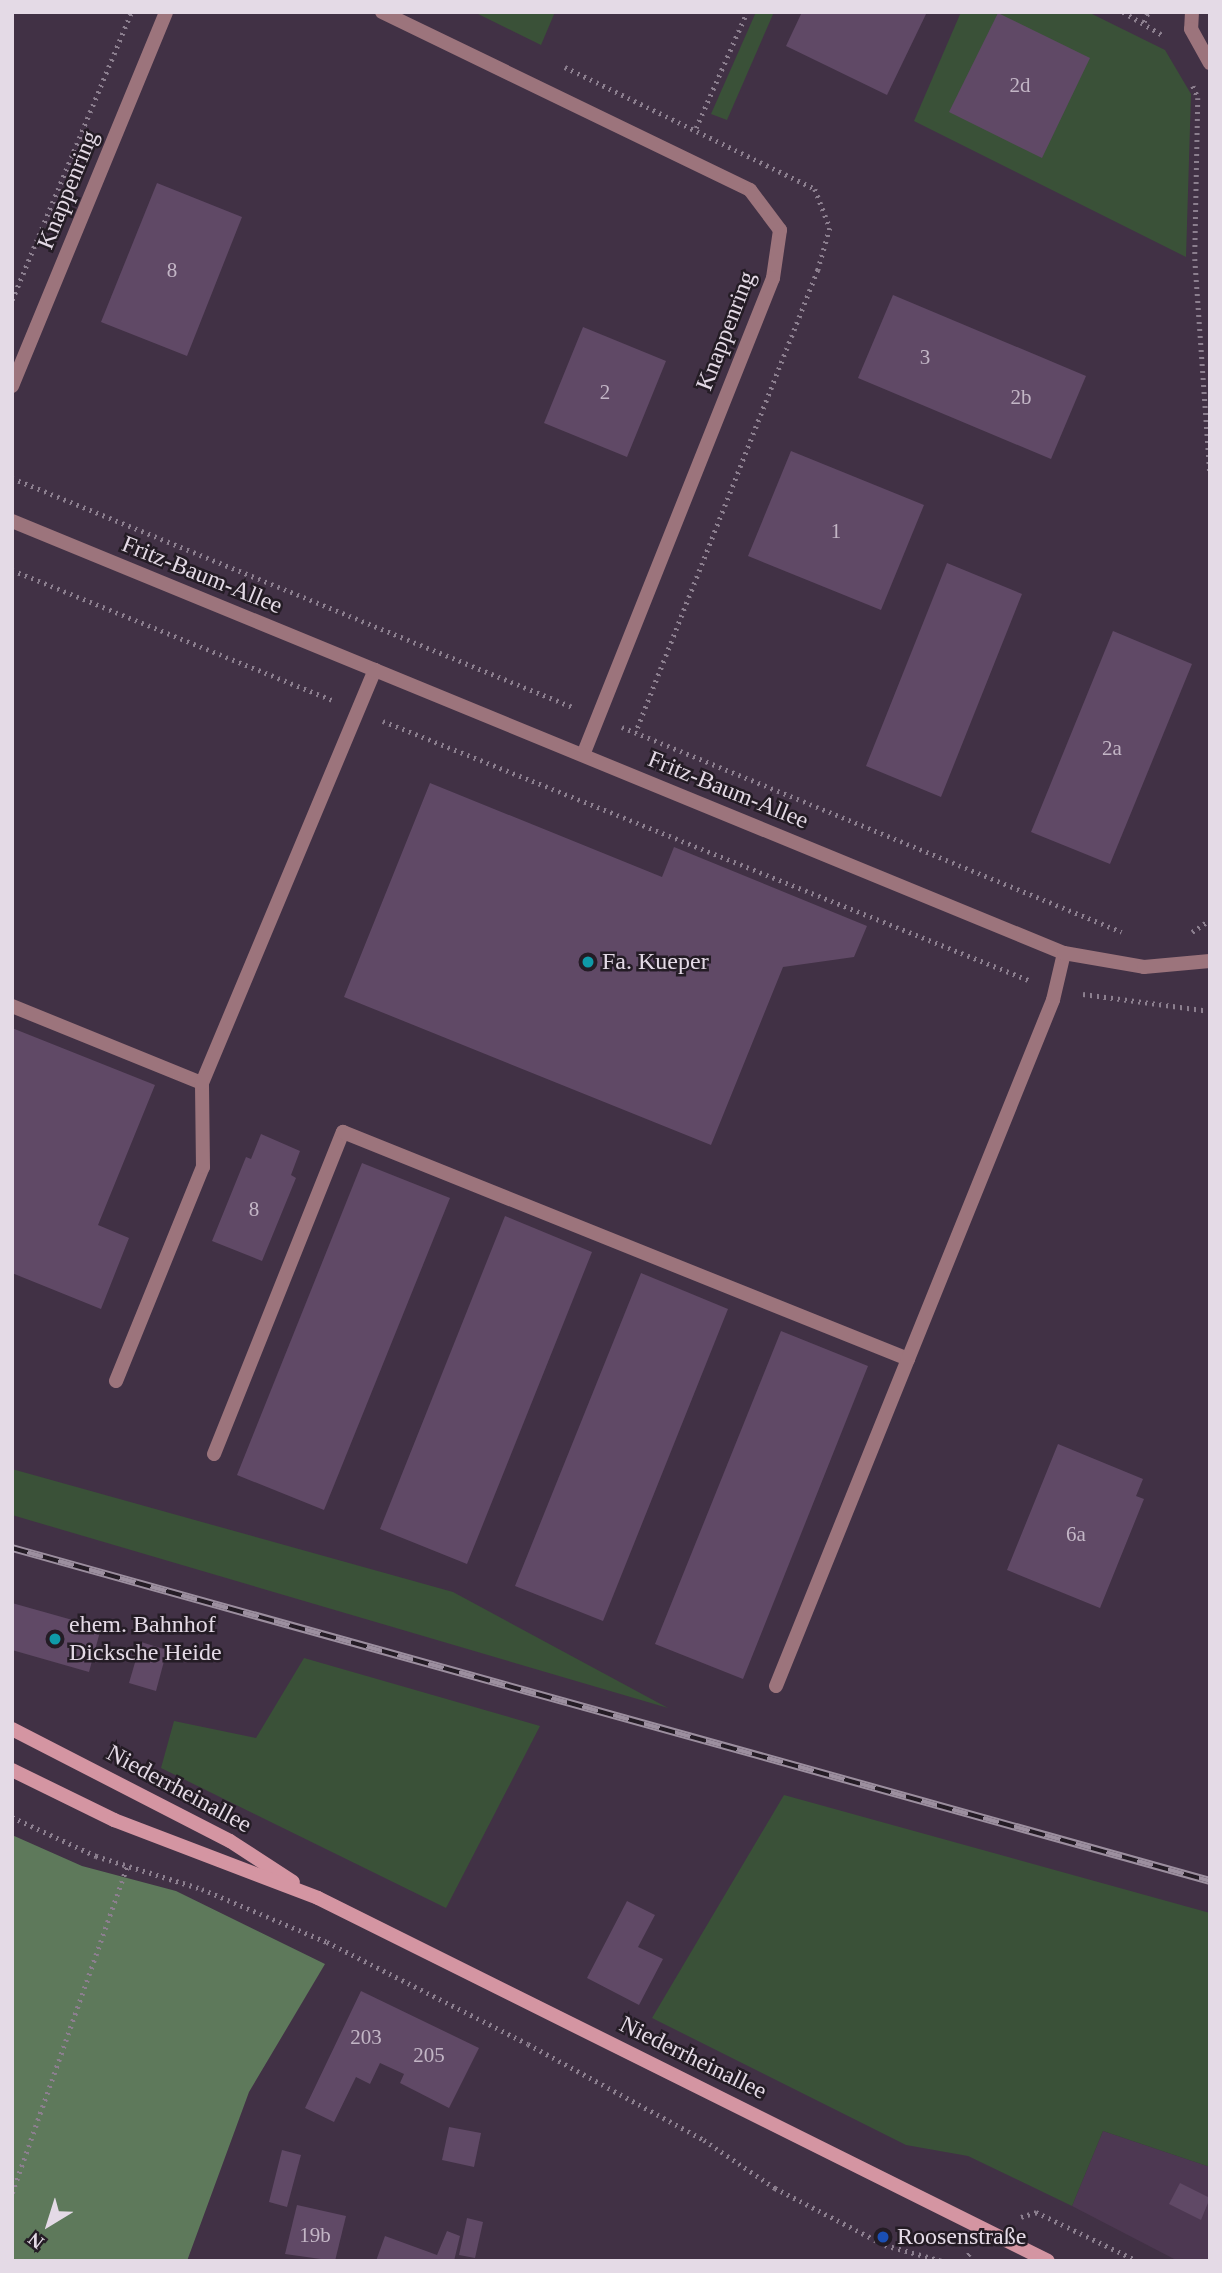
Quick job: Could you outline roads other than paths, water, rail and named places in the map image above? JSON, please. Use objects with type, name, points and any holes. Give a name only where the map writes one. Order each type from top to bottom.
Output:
[{"type":"main road","name":"Niederrheinallee","points":[[12,1729],[230,1841],[318,1898]]},
{"type":"main road","name":"Niederrheinallee","points":[[12,1770],[114,1820],[318,1898],[1048,2261]]},
{"type":"street","name":"Knappenring","points":[[12,386],[166,12]]},
{"type":"street","name":"Knappenring","points":[[382,12],[750,190],[780,230],[773,278],[583,755]]},
{"type":"street","points":[[1192,12],[1191,29],[1210,63]]},
{"type":"street","name":"Fritz-Baum-Allee","points":[[12,522],[1064,953],[1144,967],[1210,961]]},
{"type":"street","points":[[116,1381],[203,1167],[202,1083],[375,670]]},
{"type":"street","points":[[776,1686],[1055,991],[1064,953]]},
{"type":"street","points":[[12,1006],[202,1083]]},
{"type":"street","points":[[214,1454],[343,1132],[908,1359]]},
{"type":"railway","points":[[12,1548],[1210,1881]]},
{"type":"place","name":"Fa. Kueper","points":[[588,962]]},
{"type":"place","name":"ehem. Bahnhof Dicksche Heide","points":[[55,1639]]},
{"type":"place","name":"Roosenstraße","points":[[883,2237]]}]
